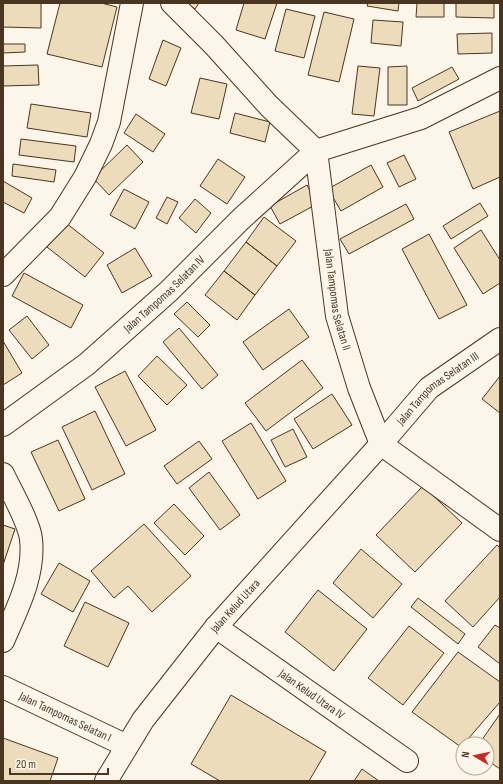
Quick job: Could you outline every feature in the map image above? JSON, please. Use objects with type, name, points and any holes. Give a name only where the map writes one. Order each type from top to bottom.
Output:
[{"type":"street","points":[[3,275],[60,217],[85,177],[101,144],[109,122],[132,3]]},
{"type":"street","points":[[172,3],[214,45],[269,106],[316,151],[421,118],[500,78]]},
{"type":"street","name":"Jalan Tampomas Selatan IV","points":[[3,426],[87,364],[169,291],[241,219],[316,151]]},
{"type":"street","name":"Jalan Tampomas Selatan II","points":[[316,151],[337,316],[359,388],[381,444]]},
{"type":"street","name":"Jalan Tampomas Selatan III","points":[[381,444],[429,388],[500,339]]},
{"type":"street","points":[[381,444],[500,530]]},
{"type":"street","name":"Jalan Kelud Utara","points":[[106,781],[143,720],[216,627],[381,444]]},
{"type":"street","points":[[3,474],[28,526],[31,539],[31,557],[27,584],[3,641]]},
{"type":"street","name":"Jalan Kelud Utara IV","points":[[216,627],[407,761]]},
{"type":"street","name":"Jalan Tampomas Selatan I","points":[[3,687],[126,746]]},
{"type":"building","points":[[3,3],[41,3],[41,28],[3,27]]},
{"type":"building","points":[[60,3],[101,3],[117,7],[102,67],[47,54]]},
{"type":"building","points":[[186,3],[199,3],[195,9]]},
{"type":"building","points":[[244,3],[277,3],[265,39],[236,30]]},
{"type":"building","points":[[368,3],[399,3],[398,11],[367,6]]},
{"type":"building","points":[[417,3],[444,3],[444,17],[416,17]]},
{"type":"building","points":[[456,3],[494,3],[494,18],[456,17]]},
{"type":"building","points":[[286,9],[315,16],[304,58],[275,51]]},
{"type":"building","points":[[324,12],[354,19],[339,82],[308,75]]},
{"type":"building","points":[[373,20],[403,22],[401,46],[371,43]]},
{"type":"building","points":[[492,33],[492,53],[458,54],[457,34]]},
{"type":"building","points":[[163,40],[181,48],[166,86],[149,79]]},
{"type":"building","points":[[3,44],[25,44],[25,52],[3,53]]},
{"type":"building","points":[[38,65],[39,85],[3,86],[3,66]]},
{"type":"building","points":[[358,66],[380,68],[374,116],[352,114]]},
{"type":"building","points":[[407,66],[407,105],[388,105],[388,67]]},
{"type":"building","points":[[452,67],[459,79],[418,101],[412,88]]},
{"type":"building","points":[[200,78],[227,84],[219,119],[191,113]]},
{"type":"building","points":[[31,104],[91,113],[87,137],[27,128]]},
{"type":"building","points":[[500,111],[500,177],[473,189],[449,132]]},
{"type":"building","points":[[235,113],[270,122],[265,142],[230,133]]},
{"type":"building","points":[[136,114],[165,134],[153,152],[124,133]]},
{"type":"building","points":[[21,139],[76,146],[74,162],[19,155]]},
{"type":"building","points":[[127,145],[143,162],[109,195],[93,178]]},
{"type":"building","points":[[404,155],[416,179],[399,187],[387,163]]},
{"type":"building","points":[[218,159],[245,177],[227,204],[200,186]]},
{"type":"building","points":[[13,164],[56,170],[54,182],[12,176]]},
{"type":"building","points":[[371,165],[383,187],[341,211],[328,189]]},
{"type":"building","points":[[3,181],[32,198],[24,213],[3,202]]},
{"type":"building","points":[[307,185],[317,204],[280,224],[270,206]]},
{"type":"building","points":[[124,189],[149,202],[135,229],[110,215]]},
{"type":"building","points":[[167,197],[178,202],[167,224],[156,218]]},
{"type":"building","points":[[195,199],[211,213],[196,233],[179,218]]},
{"type":"building","points":[[480,203],[488,216],[451,239],[443,226]]},
{"type":"building","points":[[406,204],[414,219],[349,254],[340,239]]},
{"type":"building","points":[[264,217],[296,241],[277,266],[246,242]]},
{"type":"building","points":[[66,223],[104,253],[85,277],[47,247]]},
{"type":"building","points":[[481,230],[500,260],[500,283],[483,294],[454,248]]},
{"type":"building","points":[[429,234],[467,305],[439,319],[402,249]]},
{"type":"building","points":[[246,242],[277,266],[255,295],[224,271]]},
{"type":"building","points":[[135,248],[152,276],[122,293],[107,265]]},
{"type":"building","points":[[224,271],[255,295],[237,320],[205,295]]},
{"type":"building","points":[[24,273],[83,305],[71,328],[12,296]]},
{"type":"building","points":[[187,302],[210,325],[198,337],[174,314]]},
{"type":"building","points":[[289,309],[309,337],[263,370],[243,342]]},
{"type":"building","points":[[27,316],[49,345],[32,359],[9,330]]},
{"type":"building","points":[[179,328],[218,375],[202,389],[163,342]]},
{"type":"building","points":[[3,341],[22,373],[3,385]]},
{"type":"building","points":[[157,356],[187,385],[167,405],[138,376]]},
{"type":"building","points":[[302,360],[323,388],[266,431],[245,403]]},
{"type":"building","points":[[125,371],[156,430],[126,446],[95,387]]},
{"type":"building","points":[[500,376],[500,413],[482,399]]},
{"type":"building","points":[[332,394],[352,425],[313,449],[294,419]]},
{"type":"building","points":[[95,411],[125,474],[92,490],[62,427]]},
{"type":"building","points":[[251,423],[286,481],[258,499],[222,441]]},
{"type":"building","points":[[293,429],[307,457],[285,467],[271,440]]},
{"type":"building","points":[[58,440],[85,499],[59,511],[31,452]]},
{"type":"building","points":[[199,441],[212,459],[177,484],[164,466]]},
{"type":"building","points":[[209,472],[240,515],[220,530],[189,488]]},
{"type":"building","points":[[423,486],[462,523],[415,572],[376,535]]},
{"type":"building","points":[[174,504],[204,536],[185,555],[154,523]]},
{"type":"building","points":[[144,524],[191,576],[152,612],[128,586],[114,598],[91,571]]},
{"type":"building","points":[[3,525],[15,529],[3,565]]},
{"type":"building","points":[[497,545],[500,548],[500,597],[473,627],[445,601]]},
{"type":"building","points":[[361,549],[402,584],[373,618],[333,583]]},
{"type":"building","points":[[59,563],[90,581],[73,612],[41,594]]},
{"type":"building","points":[[318,590],[367,629],[334,671],[285,632]]},
{"type":"building","points":[[418,598],[465,634],[458,644],[411,607]]},
{"type":"building","points":[[85,602],[129,623],[108,667],[64,646]]},
{"type":"building","points":[[495,625],[500,628],[500,664],[478,647]]},
{"type":"building","points":[[409,626],[444,653],[403,705],[368,678]]},
{"type":"building","points":[[458,652],[500,682],[500,702],[471,736],[455,736],[455,743],[412,712]]},
{"type":"building","points":[[231,695],[326,752],[309,781],[220,781],[191,764]]},
{"type":"building","points":[[500,714],[500,769],[495,766],[495,736],[485,736]]},
{"type":"building","points":[[3,738],[58,758],[50,781],[3,781]]},
{"type":"building","points":[[362,769],[379,781],[354,781]]}]
